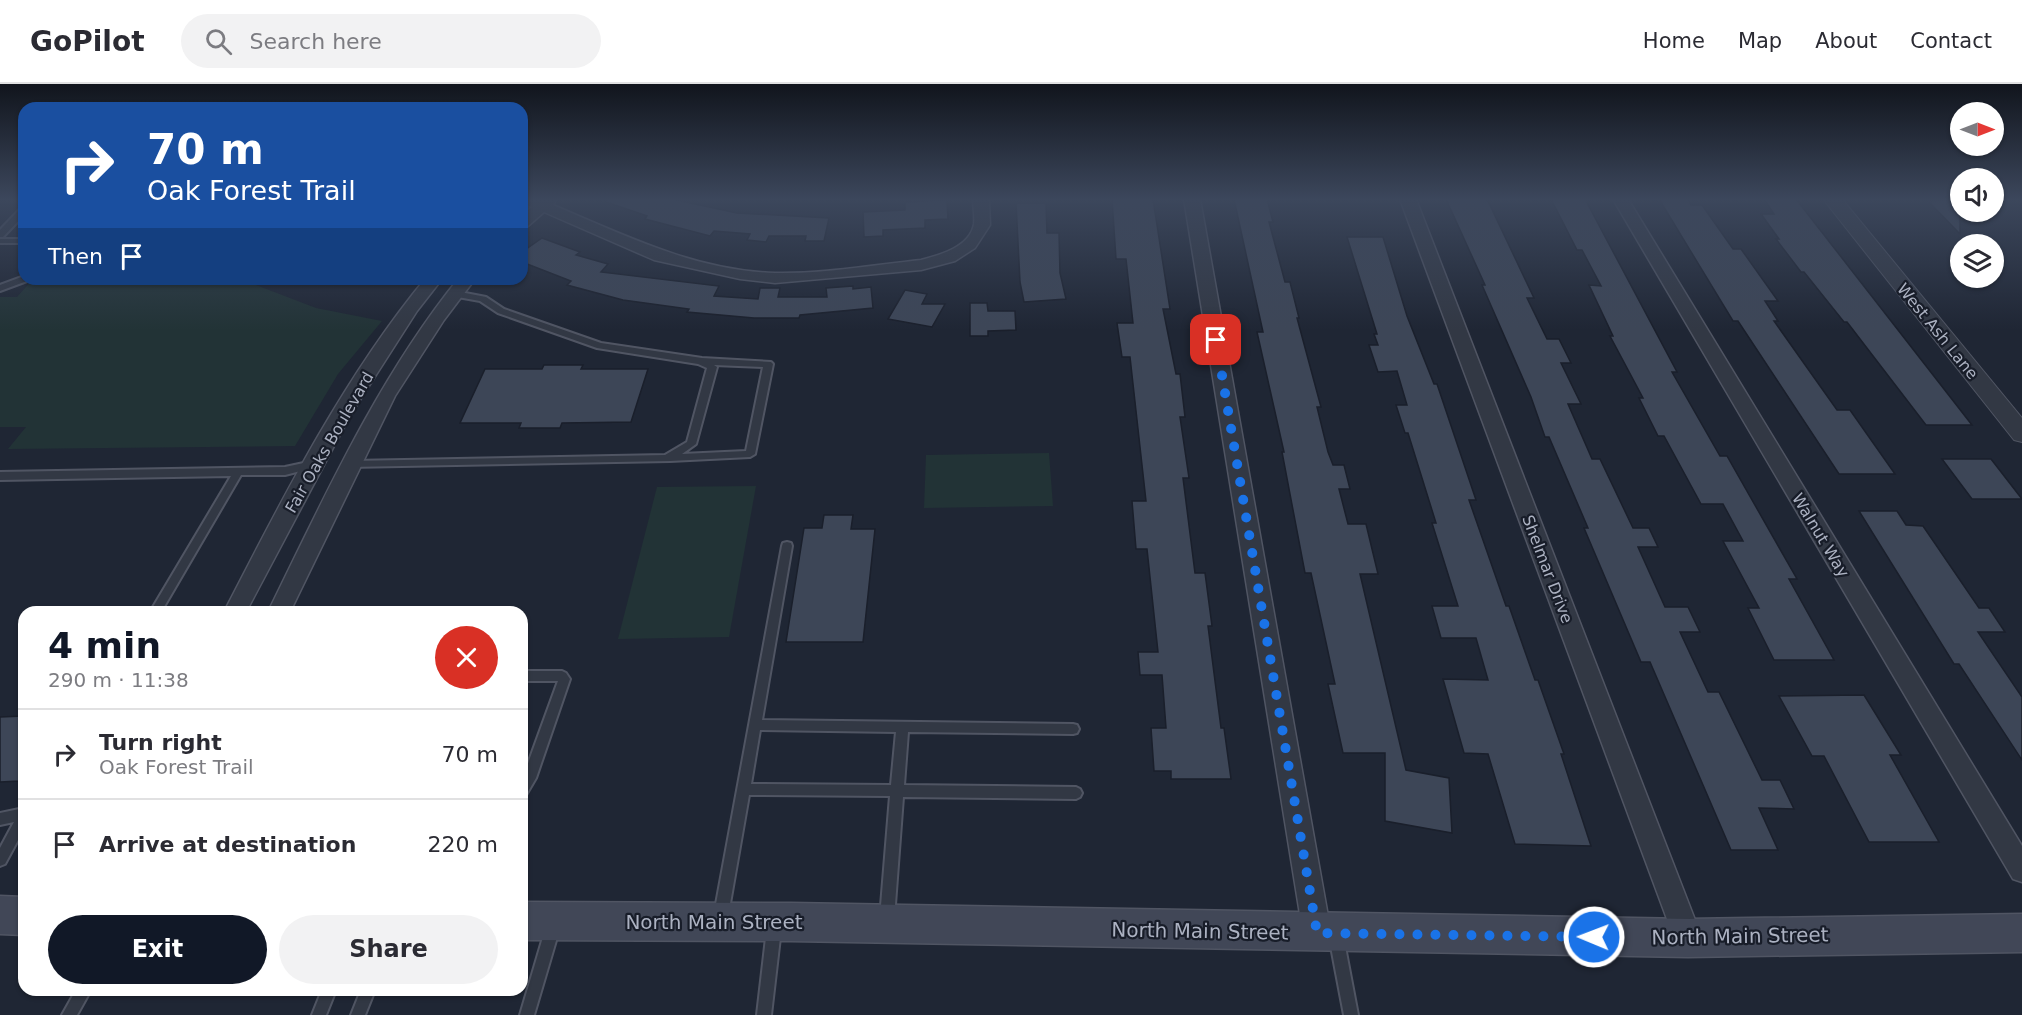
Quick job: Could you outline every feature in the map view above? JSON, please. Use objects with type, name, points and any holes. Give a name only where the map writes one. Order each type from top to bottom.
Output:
[{"type":"main road","points":[[0,915],[18,916]]},
{"type":"main road","name":"North Main Street","points":[[538,921],[775,922],[1688,938],[2022,933]]},
{"type":"street","points":[[628,242],[660,257],[740,274],[775,278],[921,265],[949,258],[971,242]]},
{"type":"street","points":[[1200,242],[1326,933]]},
{"type":"street","name":"Shelmar Drive","points":[[1424,242],[1688,938]]},
{"type":"street","name":"Walnut Way","points":[[1645,242],[2022,870]]},
{"type":"street","name":"West Ash Lane","points":[[1866,242],[2022,434]]},
{"type":"street","name":"Fair Oaks Boulevard","points":[[238,606],[342,412],[411,307],[429,285]]},
{"type":"street","name":"Fair Oaks Boulevard","points":[[282,606],[351,465],[401,371],[440,311],[461,286]]},
{"type":"street","points":[[411,307],[440,311]]},
{"type":"street","points":[[313,465],[351,465]]},
{"type":"lane","points":[[0,288],[18,281]]},
{"type":"lane","points":[[351,465],[750,454],[768,364],[700,361],[600,346],[501,311],[461,286]]},
{"type":"lane","points":[[667,458],[691,444],[712,367],[700,361]]},
{"type":"lane","points":[[0,476],[285,471],[313,465]]},
{"type":"lane","points":[[159,606],[238,472]]},
{"type":"lane","points":[[719,922],[788,546]]},
{"type":"lane","points":[[528,676],[562,676],[564,679],[528,781]]},
{"type":"lane","points":[[755,725],[1073,729]]},
{"type":"lane","points":[[886,924],[902,727]]},
{"type":"lane","points":[[743,789],[1076,793]]},
{"type":"lane","points":[[0,819],[18,816]]},
{"type":"lane","points":[[0,860],[18,828]]},
{"type":"lane","points":[[527,1015],[538,921]]},
{"type":"lane","points":[[764,1015],[775,922]]},
{"type":"lane","points":[[1326,933],[1351,1015]]},
{"type":"lane","points":[[69,1015],[80,996]]},
{"type":"lane","points":[[319,1015],[327,996]]},
{"type":"lane","points":[[358,1015],[366,996]]},
{"type":"shaded area","points":[[28,285],[256,285],[316,308],[382,321],[338,374],[295,446],[8,449],[26,427],[0,427],[0,297],[17,297]]},
{"type":"shaded area","points":[[1049,453],[1053,506],[924,508],[926,455]]},
{"type":"shaded area","points":[[756,486],[729,637],[618,639],[657,487]]},
{"type":"building","points":[[536,242],[554,242],[580,252],[576,255],[608,264],[601,272],[719,286],[714,296],[758,299],[760,288],[780,288],[778,297],[827,297],[826,288],[871,287],[873,308],[800,315],[799,318],[754,318],[687,312],[689,309],[623,300],[567,285],[571,281],[528,264],[528,248]]},
{"type":"building","points":[[1018,242],[1059,242],[1060,273],[1066,299],[1024,302],[1020,282]]},
{"type":"building","points":[[1115,242],[1160,242],[1170,309],[1163,309],[1176,374],[1180,374],[1185,417],[1180,417],[1189,478],[1183,478],[1195,573],[1205,573],[1212,626],[1208,626],[1221,728],[1224,728],[1231,779],[1171,779],[1171,771],[1154,771],[1151,728],[1166,728],[1162,675],[1140,675],[1138,652],[1158,652],[1147,549],[1136,549],[1132,501],[1146,501],[1130,357],[1122,357],[1117,323],[1133,323],[1126,259],[1116,259]]},
{"type":"building","points":[[1243,242],[1274,242],[1285,282],[1290,282],[1299,318],[1297,318],[1321,407],[1317,407],[1328,452],[1333,465],[1344,465],[1350,489],[1339,489],[1348,524],[1366,524],[1378,574],[1360,574],[1406,770],[1449,778],[1452,833],[1385,821],[1385,753],[1343,753],[1328,684],[1335,684],[1311,573],[1305,573],[1282,452],[1284,452],[1257,332],[1263,332]]},
{"type":"building","points":[[1349,242],[1385,242],[1407,316],[1434,384],[1437,384],[1476,500],[1469,500],[1506,606],[1509,606],[1535,680],[1538,680],[1564,754],[1561,754],[1591,846],[1515,844],[1488,754],[1464,753],[1443,679],[1488,680],[1476,638],[1441,638],[1432,606],[1458,606],[1432,523],[1436,523],[1408,433],[1405,433],[1396,405],[1407,405],[1397,371],[1378,372],[1369,345],[1378,345],[1374,334],[1377,334]]},
{"type":"building","points":[[1466,242],[1508,242],[1534,298],[1527,298],[1547,339],[1559,339],[1571,363],[1561,363],[1581,404],[1568,404],[1592,459],[1600,459],[1633,528],[1649,528],[1658,547],[1638,547],[1665,607],[1688,607],[1700,632],[1680,632],[1708,692],[1719,692],[1762,780],[1780,780],[1794,809],[1759,808],[1778,850],[1731,850],[1650,662],[1641,662],[1584,528],[1588,528],[1549,437],[1545,437],[1531,397],[1482,285],[1485,285]]},
{"type":"building","points":[[1573,242],[1608,242],[1677,372],[1672,372],[1720,456],[1727,456],[1797,579],[1789,579],[1834,660],[1774,660],[1748,608],[1759,608],[1723,541],[1743,541],[1723,504],[1701,504],[1664,436],[1658,436],[1639,398],[1643,398],[1610,336],[1613,336],[1589,285],[1601,286],[1582,250],[1577,250]]},
{"type":"building","points":[[1685,242],[1728,242],[1733,249],[1741,249],[1778,301],[1765,301],[1778,321],[1774,321],[1837,410],[1850,410],[1895,474],[1839,474],[1738,321],[1733,321]]},
{"type":"building","points":[[1779,242],[1830,242],[1972,425],[1926,425],[1847,322],[1844,322],[1804,272],[1801,272]]},
{"type":"building","points":[[905,290],[927,294],[922,304],[945,304],[932,327],[888,319]]},
{"type":"building","points":[[970,303],[987,303],[988,311],[1015,311],[1016,330],[988,331],[988,336],[970,336]]},
{"type":"building","points":[[544,365],[583,365],[581,369],[648,369],[631,422],[562,423],[560,428],[519,428],[521,423],[460,423],[485,369],[542,369]]},
{"type":"building","points":[[1942,459],[1991,459],[2022,499],[1972,499]]},
{"type":"building","points":[[1859,511],[1897,511],[1906,525],[1923,526],[1979,608],[1989,608],[2005,632],[1978,632],[2022,697],[2022,760],[1959,664],[1954,664]]},
{"type":"building","points":[[824,515],[853,515],[851,529],[875,529],[863,642],[786,642],[804,528],[822,528]]},
{"type":"building","points":[[1864,695],[1901,755],[1890,755],[1939,842],[1869,842],[1824,756],[1812,756],[1779,696]]},
{"type":"building","points":[[18,716],[18,781],[0,782],[0,717]]},
{"type":"route","points":[[1216,340],[1317,933],[1594,937]]}]
